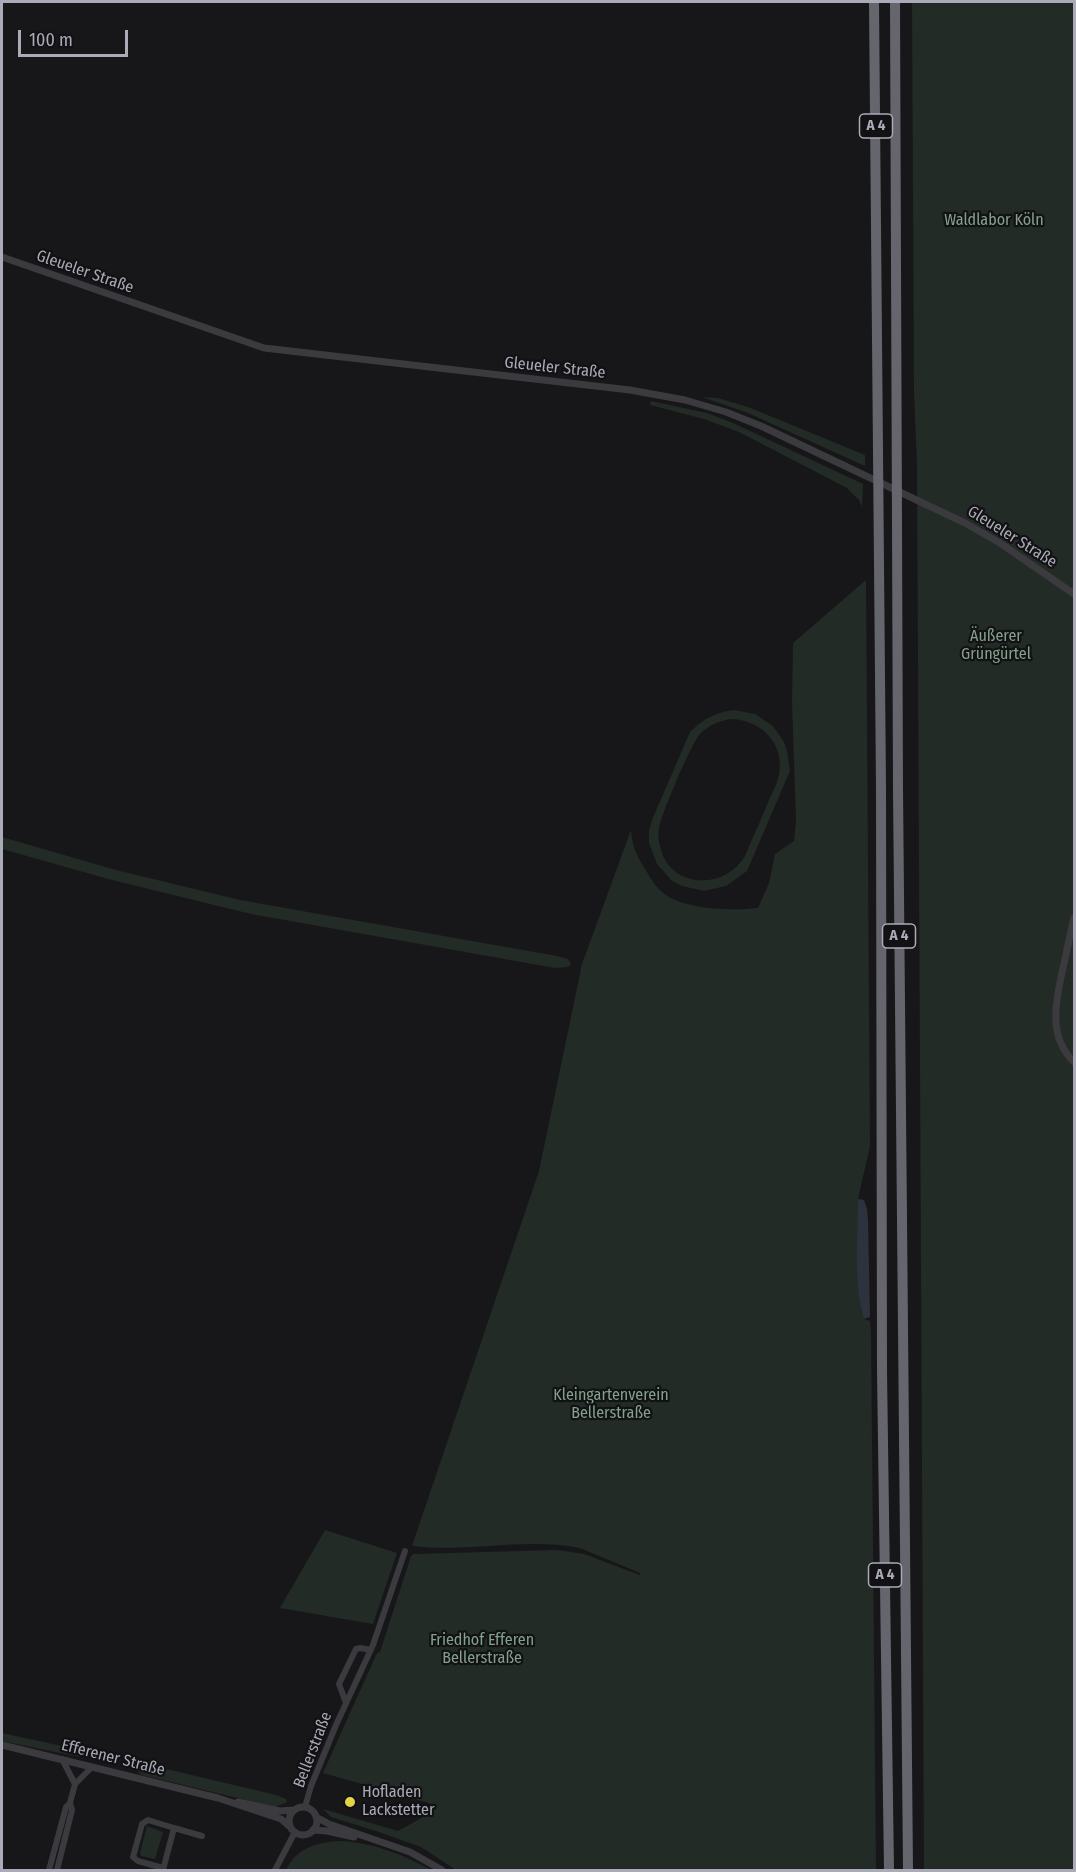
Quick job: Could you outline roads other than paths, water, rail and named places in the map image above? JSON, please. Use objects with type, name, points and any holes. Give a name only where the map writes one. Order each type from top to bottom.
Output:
[{"type":"highway","name":"A 4","points":[[874,2],[881,800],[882,1371],[889,1870]]},
{"type":"highway","name":"A 4","points":[[895,2],[898,811],[908,1870]]},
{"type":"street","name":"Gleueler Straße","points":[[2,257],[264,348],[608,387],[685,400],[743,418],[931,506],[1000,543],[1074,594]]},
{"type":"street","points":[[1074,918],[1057,995],[1055,1017],[1061,1042],[1074,1062]]},
{"type":"street","name":"Bellerstraße","points":[[305,1807],[311,1786],[371,1650],[405,1551]]},
{"type":"street","name":"Bellerstraße","points":[[346,1703],[339,1684],[344,1670],[356,1649],[371,1650]]},
{"type":"street","name":"Efferener Straße","points":[[2,1745],[218,1798],[280,1811],[294,1810]]},
{"type":"street","points":[[62,1759],[75,1784]]},
{"type":"street","points":[[49,1870],[66,1807],[70,1803],[75,1784],[92,1767]]},
{"type":"street","name":"Efferener Straße","points":[[218,1798],[281,1819],[293,1830]]},
{"type":"street","points":[[57,1870],[72,1810],[70,1803]]},
{"type":"street","points":[[397,1847],[327,1831],[314,1830],[303,1835],[293,1830],[289,1820],[294,1810],[305,1807],[312,1810],[316,1817],[329,1824],[397,1847],[410,1852],[442,1870]]},
{"type":"street","points":[[314,1830],[316,1817]]},
{"type":"street","points":[[174,1828],[163,1869],[138,1861],[133,1857],[142,1824],[148,1820],[202,1836]]},
{"type":"street","points":[[275,1870],[293,1830]]},
{"type":"place","name":"Hofladen Lackstetter","points":[[350,1802]]},
{"type":"park label","name":"Waldlabor Köln","points":[[994,221]]},
{"type":"park label","name":"Äußerer Grüngürtel","points":[[996,646]]},
{"type":"park label","name":"Kleingartenverein Bellerstraße","points":[[611,1405]]},
{"type":"park label","name":"Friedhof Efferen Bellerstraße","points":[[482,1650]]}]
